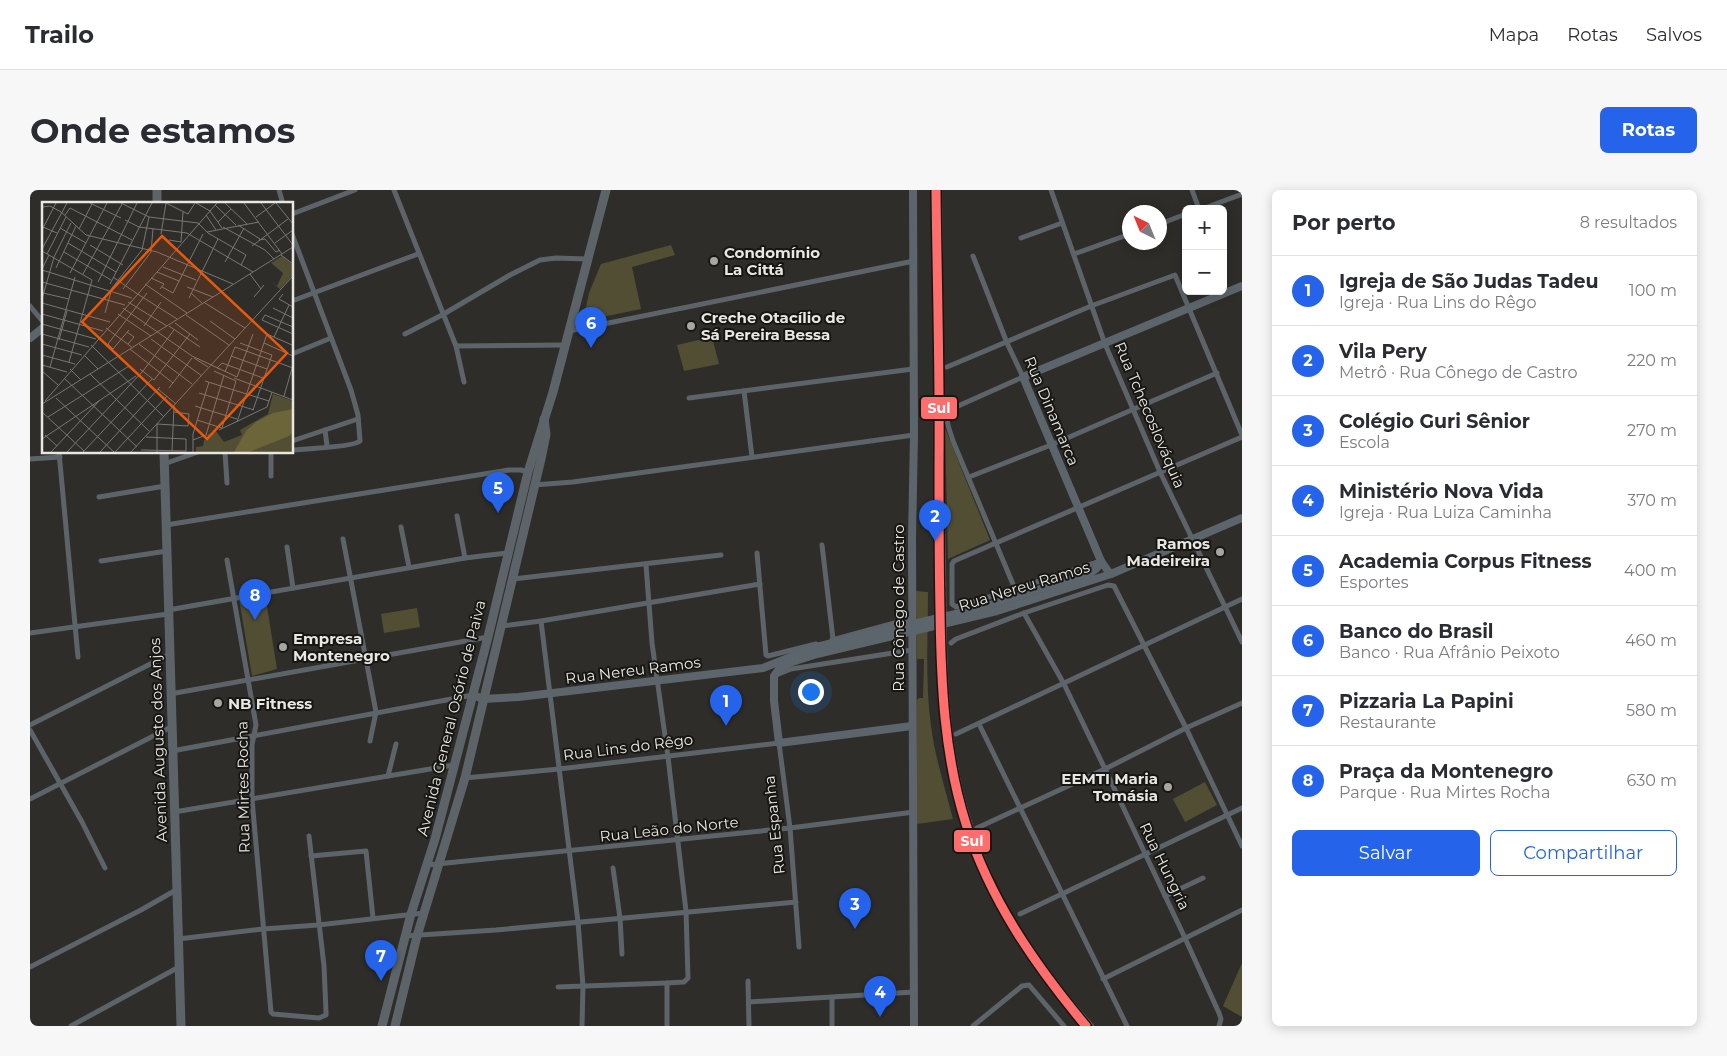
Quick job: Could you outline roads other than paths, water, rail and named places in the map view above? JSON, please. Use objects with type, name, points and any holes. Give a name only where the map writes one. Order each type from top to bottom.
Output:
[{"type":"main road","name":"Avenida General Osório de Paiva","points":[[382,1026],[411,914],[455,765],[528,472],[570,331],[606,190]]},
{"type":"main road","name":"Avenida General Osório de Paiva","points":[[394,1026],[417,936],[465,778],[546,434],[544,416]]},
{"type":"main road","name":"Avenida Augusto dos Anjos","points":[[164,454],[170,694],[173,725],[171,727],[176,890],[182,1026]]},
{"type":"main road","points":[[392,987],[404,989]]},
{"type":"street","points":[[294,213],[355,190]]},
{"type":"street","points":[[394,190],[442,315],[456,346],[464,382]]},
{"type":"street","name":"Rua Cônego de Castro","points":[[913,190],[912,726],[914,1023]]},
{"type":"street","name":"Rua Tchecoslováquia","points":[[1051,190],[1105,344],[1160,472],[1242,642]]},
{"type":"street","points":[[1192,190],[1198,205]]},
{"type":"street","points":[[1211,205],[1242,194]]},
{"type":"street","points":[[1167,221],[1182,216]]},
{"type":"street","points":[[1021,238],[1062,223]]},
{"type":"street","points":[[1074,254],[1122,237]]},
{"type":"street","points":[[294,239],[351,390],[360,431],[359,442],[344,446],[294,450]]},
{"type":"street","points":[[294,300],[418,254]]},
{"type":"street","name":"Rua Dinamarca","points":[[973,256],[1007,343],[1078,508],[1101,560],[1111,574]]},
{"type":"street","points":[[405,334],[540,260],[556,258],[587,259]]},
{"type":"street","points":[[570,331],[914,261]]},
{"type":"street","points":[[947,367],[1092,306],[1175,275],[1242,436],[996,544]]},
{"type":"street","points":[[1015,590],[950,433],[947,422],[948,411],[1242,286]]},
{"type":"street","points":[[30,306],[42,322]]},
{"type":"street","points":[[30,338],[42,327]]},
{"type":"street","points":[[294,353],[331,338]]},
{"type":"street","points":[[456,346],[565,345]]},
{"type":"street","points":[[689,398],[913,369]]},
{"type":"street","points":[[969,477],[1051,445],[1217,373]]},
{"type":"street","points":[[744,390],[752,457]]},
{"type":"street","points":[[294,440],[358,419]]},
{"type":"street","points":[[325,430],[327,446]]},
{"type":"street","points":[[534,485],[574,482],[914,435]]},
{"type":"street","points":[[164,464],[192,454]]},
{"type":"street","points":[[226,454],[228,483]]},
{"type":"street","points":[[271,476],[272,454]]},
{"type":"street","points":[[30,459],[60,455],[78,657]]},
{"type":"street","points":[[166,525],[510,470],[528,472]]},
{"type":"street","points":[[99,497],[165,486]]},
{"type":"street","points":[[457,516],[465,558]]},
{"type":"street","name":"Rua Nereu Ramos","points":[[473,695],[483,699],[519,698],[763,668],[816,650],[988,613],[1091,576],[1111,574],[1242,518]]},
{"type":"street","points":[[401,527],[409,567]]},
{"type":"street","points":[[343,539],[376,712],[370,741]]},
{"type":"street","name":"Rua Nereu Ramos","points":[[996,544],[953,562],[952,604],[956,607],[1015,590],[1101,560]]},
{"type":"street","points":[[822,546],[833,639]]},
{"type":"street","points":[[287,547],[293,588]]},
{"type":"street","points":[[101,561],[167,551]]},
{"type":"street","points":[[30,633],[75,628],[409,567],[507,553]]},
{"type":"street","points":[[757,553],[766,653],[768,656],[913,618]]},
{"type":"street","points":[[513,579],[721,555]]},
{"type":"street","name":"Rua Mirtes Rocha","points":[[227,560],[256,724],[252,745],[252,799],[272,1014],[319,1018],[326,1014],[324,966],[318,926]]},
{"type":"street","points":[[1091,576],[1101,560]]},
{"type":"street","points":[[558,988],[667,984],[684,982],[688,978],[686,912],[668,757],[652,643],[646,565]]},
{"type":"street","points":[[502,626],[760,584]]},
{"type":"street","name":"Rua Nereu Ramos","points":[[951,643],[956,639],[1024,613],[1112,585],[1116,589],[1144,645]]},
{"type":"street","points":[[956,734],[1242,599]]},
{"type":"street","name":"Rua Hungria","points":[[1024,613],[1064,684],[1105,769],[1219,1013],[1221,1019],[1220,1026]]},
{"type":"street","points":[[541,621],[578,922],[583,986],[582,1026]]},
{"type":"street","points":[[170,694],[488,637]]},
{"type":"street","points":[[1144,645],[1242,846]]},
{"type":"street","name":"Rua Nereu Ramos","points":[[774,676],[778,670],[789,663],[816,650]]},
{"type":"street","points":[[774,676],[791,669],[912,650]]},
{"type":"street","points":[[30,725],[170,654]]},
{"type":"street","name":"Rua Espanha","points":[[763,668],[768,673],[774,701]]},
{"type":"street","name":"Rua Espanha","points":[[774,676],[774,701],[790,828],[799,947]]},
{"type":"street","points":[[172,751],[473,695]]},
{"type":"street","points":[[977,828],[1105,769],[1242,702]]},
{"type":"street","points":[[979,724],[1127,1026]]},
{"type":"street","name":"Rua Lins do Rêgo","points":[[465,778],[559,770],[912,726]]},
{"type":"street","points":[[30,798],[171,727]]},
{"type":"street","points":[[30,730],[105,868]]},
{"type":"street","points":[[388,776],[396,744]]},
{"type":"street","points":[[174,812],[455,765]]},
{"type":"street","points":[[1020,914],[1242,808]]},
{"type":"street","name":"Rua Leão do Norte","points":[[427,865],[570,852],[790,828],[914,812]]},
{"type":"street","points":[[309,836],[318,926]]},
{"type":"street","points":[[311,856],[366,851],[374,918]]},
{"type":"street","points":[[614,868],[622,954]]},
{"type":"street","points":[[1165,896],[1203,878]]},
{"type":"street","points":[[30,967],[176,890]]},
{"type":"street","points":[[406,936],[796,902]]},
{"type":"street","points":[[1103,979],[1242,910]]},
{"type":"street","points":[[178,938],[263,929],[318,926],[424,913]]},
{"type":"street","points":[[71,1026],[179,967]]},
{"type":"street","points":[[748,981],[749,1026]]},
{"type":"street","points":[[667,984],[667,1026]]},
{"type":"street","points":[[973,1026],[1026,984],[1029,985],[1064,1026]]},
{"type":"street","points":[[749,1002],[914,992]]},
{"type":"street","points":[[832,998],[832,1026]]},
{"type":"street","points":[[577,1026],[582,1010]]},
{"type":"street","points":[[914,1023],[920,1026]]},
{"type":"railway","points":[[940,190],[945,662],[954,755],[968,816],[991,878],[1022,936],[1064,993],[1092,1026]]},
{"type":"place","name":"Condomínio La Cittá","points":[[714,261]]},
{"type":"place","name":"Creche Otacílio de Sá Pereira Bessa","points":[[691,326]]},
{"type":"place","name":"Banco do Brasil","points":[[591,348]]},
{"type":"place","name":"Academia Corpus Fitness","points":[[498,513]]},
{"type":"place","name":"Vila Pery","points":[[935,541]]},
{"type":"place","name":"Ramos Madeireira","points":[[1220,552]]},
{"type":"place","name":"Praça da Montenegro","points":[[255,620]]},
{"type":"place","name":"Empresa Montenegro","points":[[283,647]]},
{"type":"place","name":"NB Fitness","points":[[218,703]]},
{"type":"place","name":"Igreja de São Judas Tadeu","points":[[726,726]]},
{"type":"place","name":"EEMTI Maria Tomásia","points":[[1168,787]]},
{"type":"place","name":"Colégio Guri Sênior","points":[[855,929]]},
{"type":"place","name":"Pizzaria La Papini","points":[[381,981]]},
{"type":"place","name":"Ministério Nova Vida","points":[[880,1017]]}]
